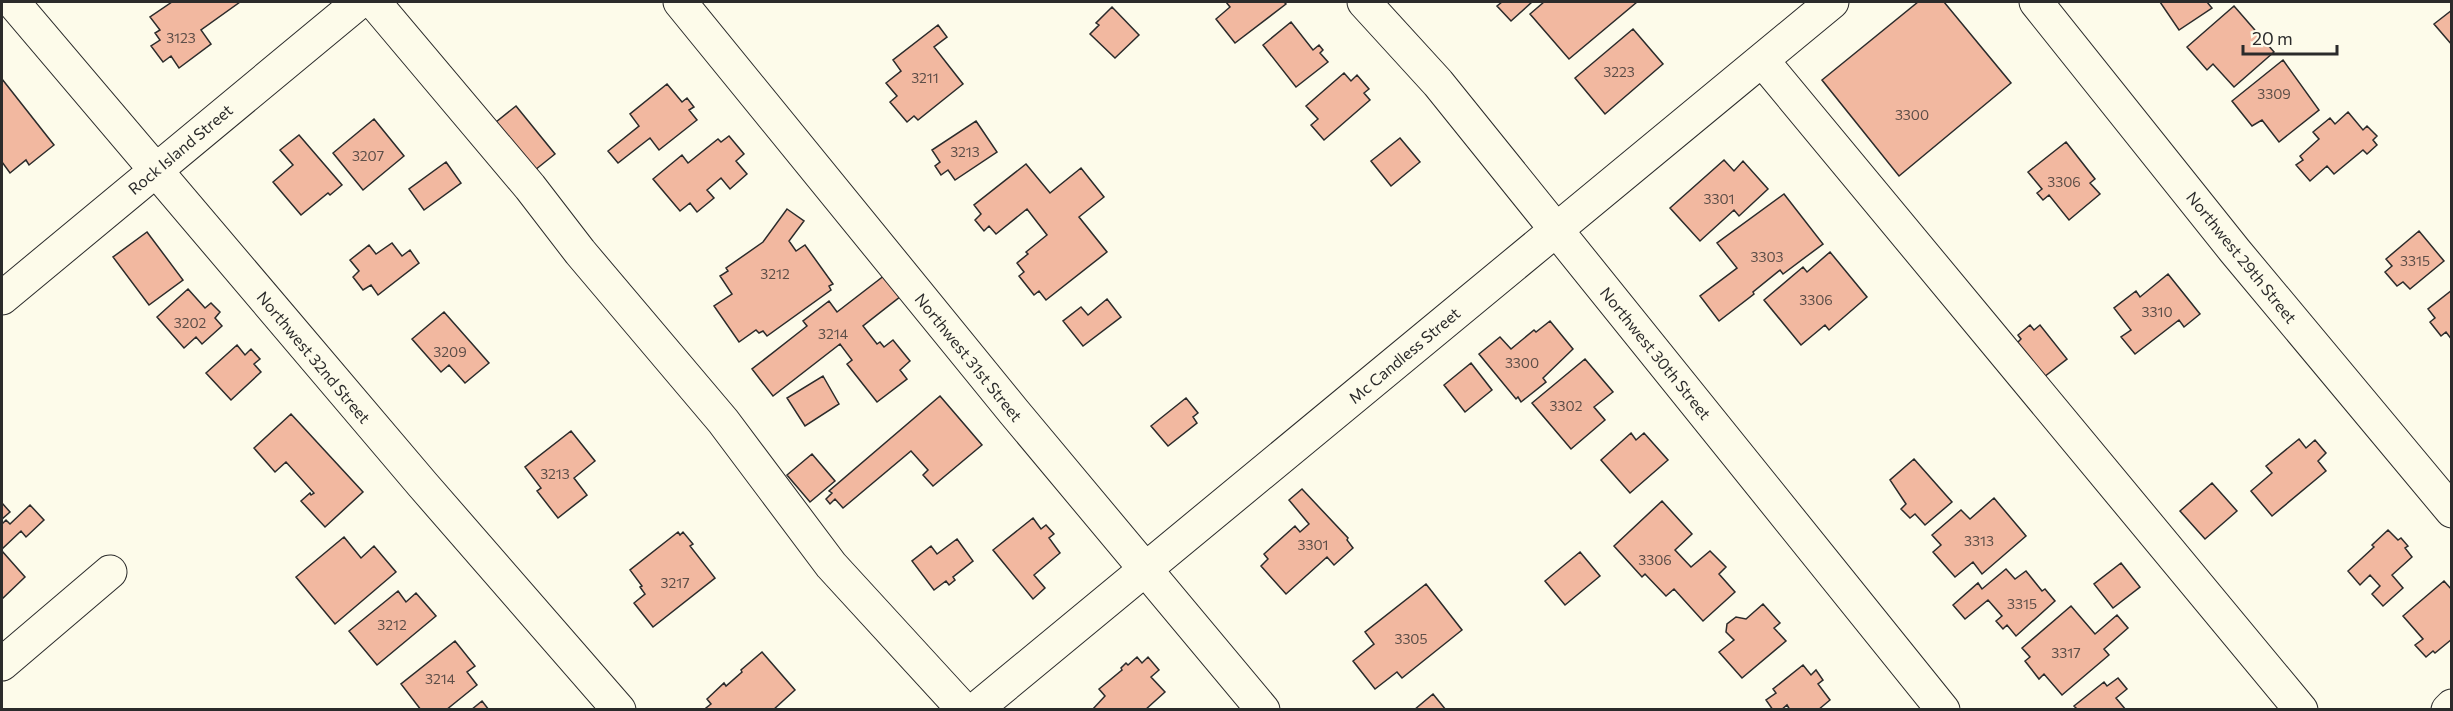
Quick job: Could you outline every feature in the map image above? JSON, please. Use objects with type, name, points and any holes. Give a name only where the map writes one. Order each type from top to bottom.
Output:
[{"type":"street","name":"Northwest 32nd Street","points":[[13,2],[423,485],[619,710]]},
{"type":"street","name":"Rock Island Street","points":[[2,298],[359,2]]},
{"type":"street","points":[[374,2],[723,421],[831,565],[964,710]]},
{"type":"street","name":"Northwest 31st Street","points":[[680,2],[1014,412],[1263,710]]},
{"type":"street","name":"Northwest 30th Street","points":[[1364,2],[1438,83],[1943,710]]},
{"type":"street","name":"Mc Candless Street","points":[[975,710],[1832,2]]},
{"type":"street","name":"Northwest 29th Street","points":[[2036,2],[2235,251],[2451,511]]},
{"type":"street","points":[[1762,60],[2301,710]]},
{"type":"street","points":[[2,664],[110,572]]},
{"type":"street","points":[[2448,710],[2451,706]]},
{"type":"building","points":[[172,2],[240,2],[201,30],[211,44],[179,68],[171,56],[163,62],[151,46],[160,40],[155,33],[160,30],[150,17]]},
{"type":"building","points":[[1226,2],[1284,2],[1286,4],[1235,43],[1216,19],[1230,7]]},
{"type":"building","points":[[1502,2],[1532,2],[1511,21],[1497,6]]},
{"type":"building","points":[[1544,2],[1637,2],[1569,59],[1530,14]]},
{"type":"building","points":[[1918,2],[1944,2],[2011,83],[1899,176],[1822,80]]},
{"type":"building","points":[[2160,2],[2207,2],[2212,8],[2179,30]]},
{"type":"building","points":[[2234,6],[2274,52],[2234,87],[2213,64],[2207,70],[2187,47]]},
{"type":"building","points":[[1112,7],[1139,35],[1115,58],[1090,34],[1099,25],[1096,23]]},
{"type":"building","points":[[2452,10],[2452,45],[2434,24]]},
{"type":"building","points":[[1291,22],[1313,50],[1319,45],[1323,50],[1320,53],[1328,62],[1296,87],[1263,45]]},
{"type":"building","points":[[938,25],[947,37],[934,47],[963,84],[918,120],[914,116],[907,122],[890,102],[897,96],[886,83],[901,71],[893,60]]},
{"type":"building","points":[[1633,29],[1663,64],[1605,114],[1575,78]]},
{"type":"building","points":[[2283,60],[2319,110],[2279,142],[2262,120],[2252,126],[2232,101]]},
{"type":"building","points":[[1344,73],[1351,81],[1357,75],[1369,89],[1364,93],[1370,100],[1324,140],[1311,125],[1318,119],[1306,106]]},
{"type":"building","points":[[2,79],[54,145],[29,165],[26,160],[10,173],[2,162]]},
{"type":"building","points":[[667,84],[682,102],[687,98],[694,107],[689,110],[697,120],[659,150],[650,138],[618,163],[608,151],[639,126],[630,114]]},
{"type":"building","points":[[516,106],[555,154],[530,174],[491,126]]},
{"type":"building","points":[[2348,112],[2363,130],[2367,126],[2377,136],[2373,140],[2377,145],[2367,154],[2363,150],[2334,174],[2327,166],[2310,181],[2296,165],[2303,160],[2300,156],[2319,139],[2313,132],[2330,118],[2335,124]]},
{"type":"building","points":[[374,119],[404,156],[363,190],[333,153]]},
{"type":"building","points":[[976,121],[997,152],[955,180],[948,170],[941,175],[935,166],[940,162],[932,150]]},
{"type":"building","points":[[299,135],[342,185],[330,195],[328,193],[301,215],[273,182],[293,165],[280,150]]},
{"type":"building","points":[[729,136],[744,154],[736,161],[747,174],[730,189],[721,178],[707,190],[714,198],[697,212],[690,203],[680,211],[653,179],[682,155],[688,163],[718,139],[721,142]]},
{"type":"building","points":[[1400,138],[1420,162],[1391,186],[1371,161]]},
{"type":"building","points":[[2066,142],[2095,179],[2090,183],[2100,194],[2069,220],[2049,195],[2043,200],[2037,193],[2042,189],[2028,172]]},
{"type":"building","points":[[1724,160],[1734,171],[1743,161],[1768,189],[1739,216],[1734,210],[1700,241],[1670,208]]},
{"type":"building","points":[[446,162],[461,183],[424,210],[409,189]]},
{"type":"building","points":[[1026,164],[1050,193],[1081,168],[1104,197],[1079,217],[1107,252],[1046,300],[1039,291],[1034,295],[1019,276],[1024,272],[1017,263],[1028,254],[1026,252],[1047,235],[1027,209],[996,234],[989,226],[984,231],[975,220],[981,214],[974,205]]},
{"type":"building","points":[[1784,194],[1823,244],[1783,274],[1780,270],[1719,321],[1700,296],[1737,268],[1717,243]]},
{"type":"building","points":[[787,209],[804,221],[789,241],[796,251],[805,245],[833,284],[829,286],[831,290],[767,336],[763,331],[759,333],[756,330],[739,342],[714,306],[732,294],[720,276],[728,271],[726,268],[763,242]]},
{"type":"building","points":[[2419,231],[2444,261],[2410,289],[2403,282],[2397,286],[2385,272],[2392,266],[2386,259]]},
{"type":"building","points":[[147,232],[183,280],[149,305],[113,257]]},
{"type":"building","points":[[392,243],[402,256],[410,250],[419,263],[378,295],[371,285],[363,290],[353,277],[359,271],[350,260],[369,245],[376,254]]},
{"type":"building","points":[[1830,252],[1867,297],[1829,330],[1825,325],[1801,345],[1764,300],[1803,267],[1807,272]]},
{"type":"building","points":[[2168,274],[2200,314],[2184,327],[2179,320],[2135,354],[2121,337],[2131,330],[2114,308],[2136,291],[2140,297]]},
{"type":"building","points":[[885,275],[901,296],[863,326],[877,344],[880,342],[884,347],[893,340],[910,361],[900,370],[907,379],[877,402],[847,364],[852,360],[840,344],[773,396],[752,369],[807,326],[803,321],[829,301],[837,312]]},
{"type":"building","points":[[188,289],[205,308],[211,303],[220,312],[215,318],[222,326],[202,344],[196,337],[184,348],[157,317]]},
{"type":"building","points":[[2452,290],[2452,340],[2446,332],[2441,336],[2430,322],[2435,318],[2428,309]]},
{"type":"building","points":[[1107,299],[1121,317],[1083,346],[1063,321],[1081,307],[1088,315]]},
{"type":"building","points":[[444,312],[489,363],[465,383],[449,365],[441,372],[412,339]]},
{"type":"building","points":[[1550,321],[1573,349],[1543,378],[1546,382],[1521,402],[1479,354],[1500,337],[1511,349],[1534,330],[1536,332]]},
{"type":"building","points":[[2030,325],[2034,330],[2040,325],[2067,359],[2044,377],[2017,343],[2021,339],[2018,335]]},
{"type":"building","points":[[237,345],[245,355],[251,349],[260,359],[254,364],[261,372],[231,400],[206,373]]},
{"type":"building","points":[[1585,359],[1613,392],[1594,407],[1605,420],[1571,449],[1532,403]]},
{"type":"building","points":[[1471,363],[1492,390],[1465,412],[1444,385]]},
{"type":"building","points":[[823,376],[839,404],[805,426],[787,398]]},
{"type":"building","points":[[940,396],[982,445],[933,486],[923,475],[928,470],[911,451],[843,508],[835,499],[830,504],[826,499],[832,493],[829,491]]},
{"type":"building","points":[[1186,398],[1198,413],[1193,417],[1197,423],[1168,446],[1151,426]]},
{"type":"building","points":[[291,414],[363,492],[325,527],[301,501],[310,493],[311,495],[314,493],[286,462],[275,472],[254,448]]},
{"type":"building","points":[[571,431],[595,461],[574,478],[587,495],[558,518],[537,491],[541,488],[525,467]]},
{"type":"building","points":[[1631,433],[1636,440],[1644,433],[1668,460],[1630,493],[1601,460]]},
{"type":"building","points":[[2299,439],[2306,448],[2315,440],[2326,453],[2318,461],[2326,471],[2272,516],[2251,491],[2272,473],[2266,466]]},
{"type":"building","points":[[812,454],[835,481],[810,502],[787,475]]},
{"type":"building","points":[[1914,459],[1952,502],[1925,525],[1915,514],[1910,518],[1901,509],[1906,504],[1890,480]]},
{"type":"building","points":[[2212,483],[2237,511],[2205,539],[2180,511]]},
{"type":"building","points":[[1302,489],[1348,538],[1353,548],[1334,565],[1327,557],[1286,594],[1261,566],[1268,559],[1264,554],[1295,526],[1300,532],[1309,524],[1289,500]]},
{"type":"building","points":[[1994,498],[2026,536],[1982,574],[1973,562],[1955,577],[1933,552],[1941,545],[1932,535],[1961,510],[1970,519]]},
{"type":"building","points":[[1662,501],[1692,534],[1675,550],[1691,567],[1710,551],[1726,567],[1719,574],[1735,592],[1703,621],[1674,589],[1666,596],[1645,574],[1642,577],[1614,546]]},
{"type":"building","points":[[2,503],[10,512],[2,519]]},
{"type":"building","points":[[30,505],[44,520],[26,537],[21,531],[2,549],[2,524],[6,520],[10,524]]},
{"type":"building","points":[[1033,518],[1041,529],[1046,525],[1054,534],[1049,538],[1060,553],[1034,575],[1045,588],[1033,599],[993,550]]},
{"type":"building","points":[[2388,530],[2398,540],[2401,538],[2408,546],[2405,548],[2412,557],[2392,575],[2403,588],[2383,606],[2372,594],[2380,586],[2370,575],[2360,585],[2348,571],[2374,547],[2372,545]]},
{"type":"building","points":[[678,532],[680,535],[683,532],[693,544],[690,546],[715,578],[653,627],[634,603],[645,594],[630,570]]},
{"type":"building","points":[[344,537],[361,558],[374,546],[396,572],[335,624],[296,577]]},
{"type":"building","points":[[957,539],[973,561],[953,577],[955,580],[949,585],[946,581],[934,590],[912,561],[931,546],[937,554]]},
{"type":"building","points":[[2,551],[25,577],[2,599]]},
{"type":"building","points":[[1580,552],[1600,576],[1565,605],[1545,581]]},
{"type":"building","points":[[2121,563],[2140,587],[2113,608],[2094,584]]},
{"type":"building","points":[[2006,569],[2015,579],[2026,571],[2042,591],[2045,589],[2055,601],[2016,636],[2007,625],[2003,629],[1996,621],[2002,616],[1988,600],[1965,619],[1953,605],[1978,583],[1982,589]]},
{"type":"building","points":[[2444,581],[2452,590],[2452,639],[2435,653],[2433,651],[2426,657],[2415,645],[2423,639],[2403,616]]},
{"type":"building","points":[[1426,584],[1462,630],[1402,678],[1397,672],[1375,689],[1353,661],[1374,644],[1365,632]]},
{"type":"building","points":[[398,591],[406,602],[416,593],[436,616],[377,665],[349,631]]},
{"type":"building","points":[[1763,604],[1780,623],[1774,628],[1786,641],[1742,678],[1719,652],[1734,640],[1726,632],[1727,624],[1736,617],[1746,619]]},
{"type":"building","points":[[2071,606],[2095,634],[2117,615],[2128,628],[2104,649],[2109,655],[2062,695],[2044,674],[2039,679],[2025,661],[2030,657],[2022,648]]},
{"type":"building","points":[[455,641],[475,666],[467,672],[477,685],[446,710],[421,710],[401,684]]},
{"type":"building","points":[[762,652],[795,690],[773,710],[707,710],[706,708],[711,704],[707,699],[724,683],[726,686]]},
{"type":"building","points":[[1137,657],[1142,663],[1148,657],[1159,670],[1151,677],[1165,692],[1145,710],[1092,710],[1105,696],[1099,689],[1122,670],[1121,668],[1126,663],[1128,665]]},
{"type":"building","points":[[1803,665],[1811,675],[1816,670],[1823,680],[1818,684],[1830,700],[1818,710],[1790,710],[1787,705],[1781,710],[1773,710],[1766,700],[1776,693],[1773,689]]},
{"type":"building","points":[[2118,678],[2127,689],[2116,698],[2126,710],[2078,710],[2074,706],[2104,682],[2107,686]]},
{"type":"building","points":[[1433,694],[1446,710],[1414,710]]},
{"type":"building","points":[[482,701],[489,710],[471,710]]}]
